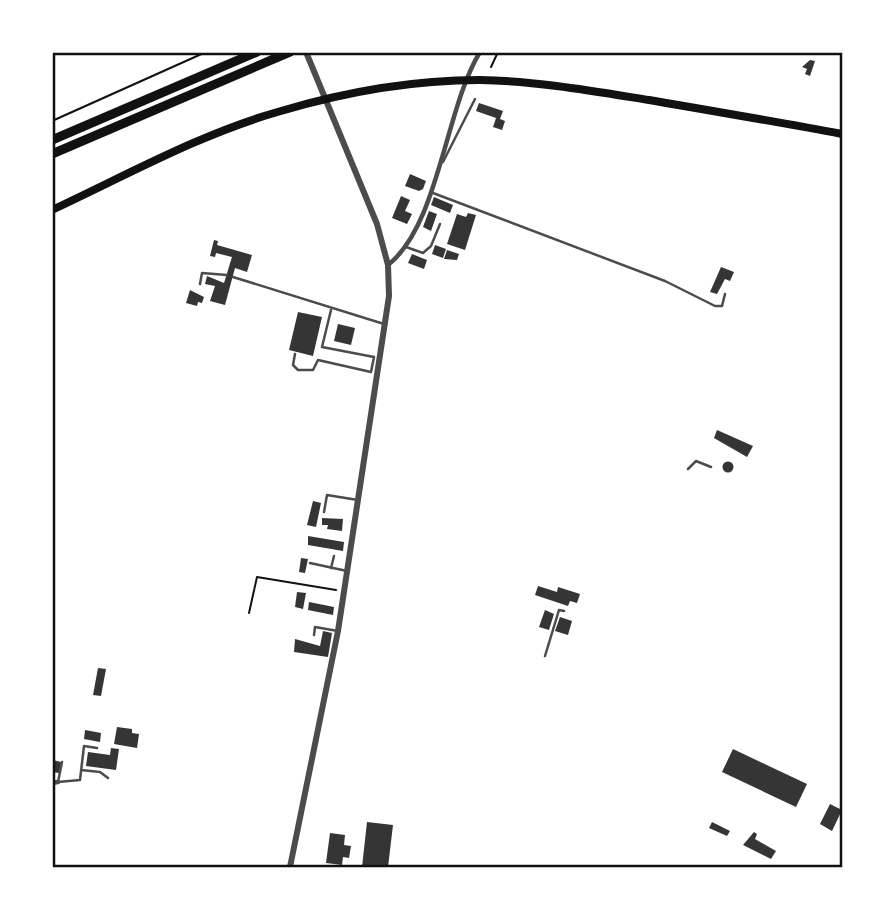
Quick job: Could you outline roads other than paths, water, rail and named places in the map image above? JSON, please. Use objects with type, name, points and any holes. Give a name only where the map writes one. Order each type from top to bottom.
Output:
[{"type":"highway","points":[[52,139],[257,52]]},
{"type":"highway","points":[[52,153],[290,52]]},
{"type":"highway","points":[[52,210],[210,136],[256,119],[369,91],[445,81],[519,81],[580,89],[842,134]]},
{"type":"street","points":[[290,867],[338,631],[377,358],[386,325],[388,265],[377,224],[306,52]]},
{"type":"street","points":[[388,265],[406,247],[441,165],[459,102],[480,52]]},
{"type":"lane","points":[[441,165],[475,99]]},
{"type":"lane","points":[[430,191],[665,281],[715,306],[722,306],[725,294]]},
{"type":"lane","points":[[406,247],[423,253],[431,246],[440,224]]},
{"type":"lane","points":[[200,284],[202,272],[226,275]]},
{"type":"lane","points":[[233,277],[386,325]]},
{"type":"lane","points":[[295,354],[293,365],[298,370],[313,370],[318,360],[371,372],[377,358],[323,347],[332,309]]},
{"type":"lane","points":[[688,469],[696,461],[711,467]]},
{"type":"lane","points":[[324,512],[327,495],[358,500]]},
{"type":"lane","points":[[331,568],[334,556]]},
{"type":"lane","points":[[310,564],[347,571]]},
{"type":"lane","points":[[545,656],[559,610],[564,611]]},
{"type":"lane","points":[[314,635],[315,627],[338,631]]},
{"type":"lane","points":[[62,762],[55,783],[80,780],[84,746],[97,748]]},
{"type":"lane","points":[[81,770],[100,772],[108,778]]}]
